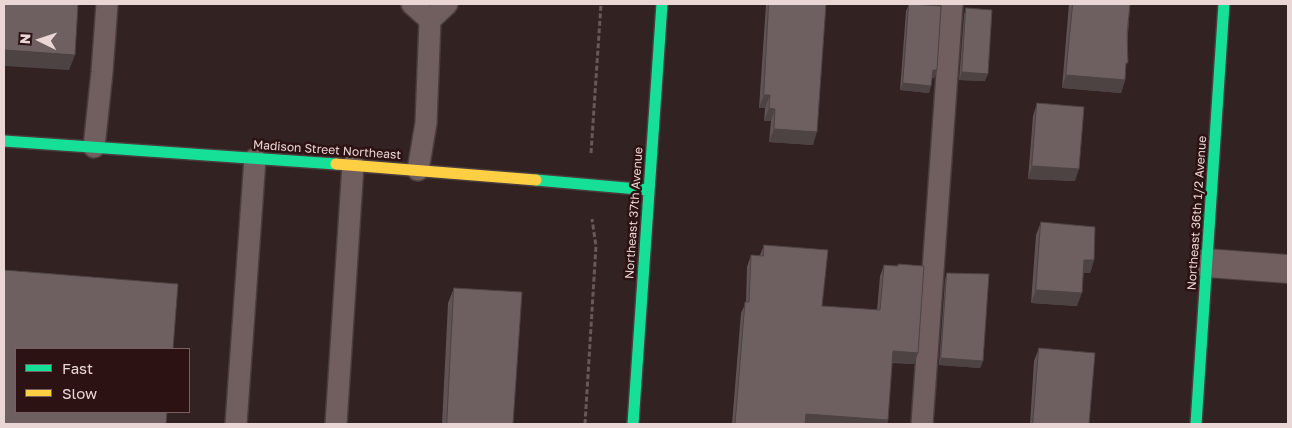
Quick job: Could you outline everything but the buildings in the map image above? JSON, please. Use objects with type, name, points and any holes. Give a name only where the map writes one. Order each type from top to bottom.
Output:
[{"type":"street","name":"Northeast 37th Avenue","points":[[633,424],[662,4]]},
{"type":"street","name":"Northeast 36th 1/2 Avenue","points":[[1196,424],[1224,4]]},
{"type":"street","name":"Madison Street Northeast","points":[[4,141],[418,170],[649,190]]},
{"type":"street","points":[[1207,263],[1288,269]]},
{"type":"lane","points":[[94,147],[107,4]]},
{"type":"lane","points":[[412,4],[430,20]]},
{"type":"lane","points":[[418,170],[426,123],[430,20],[448,4]]},
{"type":"lane","points":[[922,424],[952,4]]},
{"type":"lane","points":[[236,424],[255,159]]},
{"type":"lane","points":[[336,424],[353,166]]},
{"type":"path","points":[[591,146],[601,4]]},
{"type":"path","points":[[585,424],[596,246],[592,221]]},
{"type":"traffic: fast","points":[[633,424],[662,4]]},
{"type":"traffic: fast","points":[[1196,424],[1224,4]]},
{"type":"traffic: fast","points":[[4,141],[336,164]]},
{"type":"traffic: fast","points":[[536,180],[649,190]]},
{"type":"traffic: slow","points":[[336,164],[536,180]]}]
